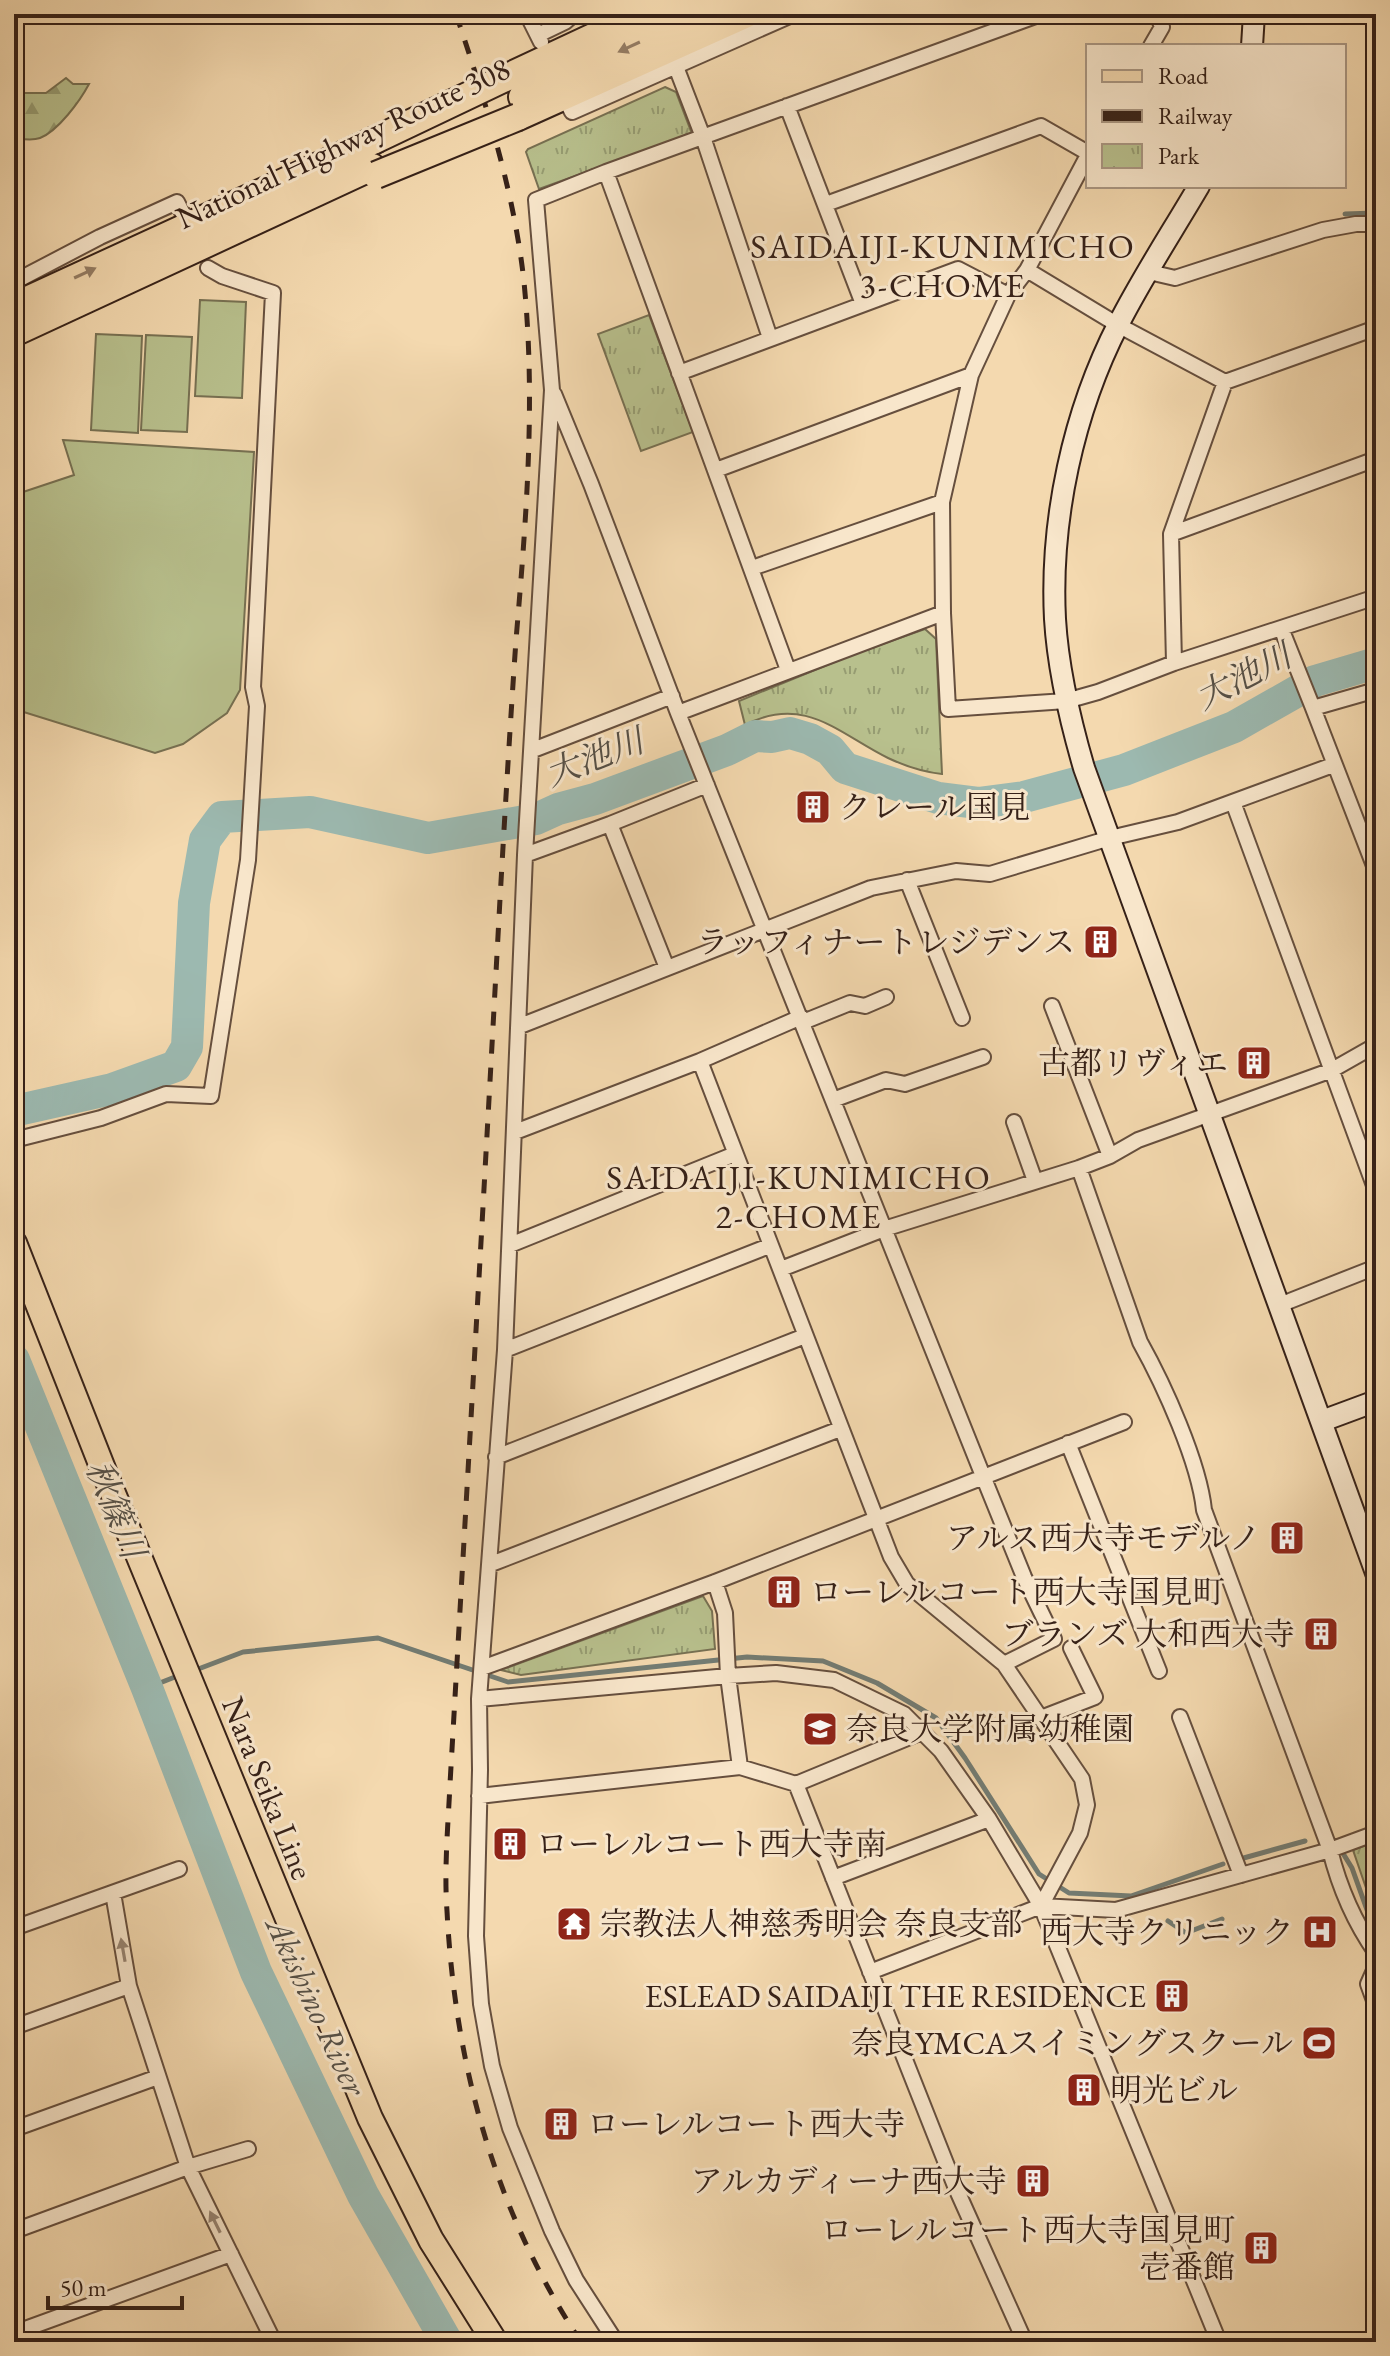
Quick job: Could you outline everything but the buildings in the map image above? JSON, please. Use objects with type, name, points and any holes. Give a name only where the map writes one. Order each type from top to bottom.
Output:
[{"type":"highway","points":[[511,100],[618,14]]},
{"type":"highway","name":"National Highway Route 308","points":[[14,306],[375,140],[511,100],[642,14]]},
{"type":"highway","name":"National Highway Route 308","points":[[14,333],[212,241],[374,171],[511,100],[700,14]]},
{"type":"highway","points":[[511,100],[747,14]]},
{"type":"main road","name":"Nara Seika Line","points":[[14,1243],[111,1489],[370,2118],[431,2240],[495,2342]]},
{"type":"street","points":[[527,14],[540,39],[574,14]]},
{"type":"street","points":[[570,108],[572,112],[674,63],[794,14]]},
{"type":"street","points":[[616,2342],[576,2280],[552,2231],[510,2128],[492,2066],[481,2004],[476,1936],[479,1699],[505,1350],[525,855],[552,390],[536,200],[1041,14]]},
{"type":"street","points":[[1152,44],[1162,27],[1157,14]]},
{"type":"street","points":[[1252,44],[1254,14]]},
{"type":"street","points":[[674,63],[703,137],[770,338]]},
{"type":"street","points":[[787,106],[863,304]]},
{"type":"street","points":[[826,204],[1041,126],[1086,153]]},
{"type":"street","points":[[1086,158],[1027,270],[1008,295],[971,375],[942,502],[948,709],[1066,701],[1376,597]]},
{"type":"street","points":[[606,172],[788,670]]},
{"type":"street","points":[[1198,188],[1118,325],[1093,384],[1073,448],[1061,507],[1055,568],[1055,618],[1066,701],[1084,768],[1376,1573]]},
{"type":"street","points":[[14,282],[100,237],[177,202],[182,212]]},
{"type":"street","points":[[1149,272],[1175,278],[1323,230],[1376,224]]},
{"type":"street","points":[[14,1140],[101,1118],[166,1094],[211,1096],[248,860],[257,706],[253,687],[273,293],[222,276],[208,268]]},
{"type":"street","points":[[679,373],[958,269],[1008,295]]},
{"type":"street","points":[[1027,270],[1118,325],[1225,382],[1376,328]]},
{"type":"street","points":[[716,470],[971,375]]},
{"type":"street","points":[[1174,663],[1171,534],[1225,382]]},
{"type":"street","points":[[552,390],[983,1476],[1024,1577],[1054,1639],[1004,1664]]},
{"type":"street","points":[[1171,534],[1376,459]]},
{"type":"street","points":[[752,568],[942,502]]},
{"type":"street","points":[[678,713],[943,613]]},
{"type":"street","points":[[1281,628],[1376,871]]},
{"type":"street","points":[[1313,708],[1376,690]]},
{"type":"street","points":[[533,750],[672,696]]},
{"type":"street","points":[[520,1026],[871,888],[956,871],[990,874],[1110,838],[1178,822],[1333,765]]},
{"type":"street","points":[[525,855],[610,824],[706,781]]},
{"type":"street","points":[[1233,802],[1332,1070],[1369,1152],[1376,1191]]},
{"type":"street","points":[[610,824],[667,968]]},
{"type":"street","points":[[907,880],[962,1018]]},
{"type":"street","points":[[515,1132],[802,1020],[850,1003],[865,1006],[886,997]]},
{"type":"street","points":[[1052,1006],[1110,1156]]},
{"type":"street","points":[[781,1269],[884,1229],[1079,1168],[1110,1156],[1138,1140],[1332,1070],[1376,1045]]},
{"type":"street","points":[[833,1100],[886,1080],[905,1084],[983,1057]]},
{"type":"street","points":[[700,1061],[891,1557],[907,1584],[1004,1664],[1082,1779],[1087,1805],[1080,1833],[1041,1906]]},
{"type":"street","points":[[1014,1122],[1035,1181]]},
{"type":"street","points":[[510,1245],[735,1154]]},
{"type":"street","points":[[1079,1168],[1140,1342],[1153,1366],[1201,1483],[1204,1510],[1335,1868],[1362,1933],[1376,1953]]},
{"type":"street","points":[[505,1350],[769,1246]]},
{"type":"street","points":[[1277,1306],[1376,1267]]},
{"type":"street","points":[[496,1457],[805,1336]]},
{"type":"street","points":[[1322,1421],[1376,1401]]},
{"type":"street","points":[[482,1668],[715,1582],[1124,1422]]},
{"type":"street","points":[[491,1564],[840,1429]]},
{"type":"street","points":[[1068,1443],[1159,1671]]},
{"type":"street","points":[[715,1582],[725,1613],[728,1676],[740,1767]]},
{"type":"street","points":[[1041,1718],[1095,1697],[1071,1648]]},
{"type":"street","points":[[479,1699],[776,1673],[834,1680],[904,1714],[941,1751],[989,1819],[1041,1906],[1219,2342]]},
{"type":"street","points":[[1180,1717],[1241,1875]]},
{"type":"street","points":[[479,1796],[740,1767],[796,1784],[922,1732]]},
{"type":"street","points":[[796,1784],[955,2186],[1025,2342]]},
{"type":"street","points":[[833,1878],[989,1819]]},
{"type":"street","points":[[870,1972],[1041,1906],[1116,1910],[1330,1850],[1376,1833]]},
{"type":"street","points":[[14,1928],[179,1869]]},
{"type":"street","points":[[113,1893],[129,1986],[188,2167],[274,2342]]},
{"type":"street","points":[[1376,1966],[1368,1984],[1376,2006]]},
{"type":"street","points":[[14,2027],[129,1986]]},
{"type":"street","points":[[14,2129],[158,2077]]},
{"type":"street","points":[[14,2231],[188,2167],[248,2149]]},
{"type":"street","points":[[14,2333],[231,2254]]},
{"type":"green space","points":[[14,54],[22,93],[46,93],[66,78],[73,84],[89,84],[61,122],[37,139],[14,138]]},
{"type":"green space","points":[[665,87],[676,92],[692,134],[539,189],[526,152],[528,149]]},
{"type":"green space","points":[[200,300],[246,302],[242,398],[195,396]]},
{"type":"green space","points":[[649,315],[693,432],[641,451],[598,334]]},
{"type":"green space","points":[[96,334],[142,336],[138,433],[91,430]]},
{"type":"green space","points":[[146,335],[192,337],[187,432],[141,430]]},
{"type":"green space","points":[[63,440],[254,452],[240,690],[227,713],[183,744],[155,753],[14,709],[14,495],[74,475]]},
{"type":"green space","points":[[925,629],[936,639],[942,774],[894,761],[837,729],[804,715],[766,717],[745,725],[739,701]]},
{"type":"green space","points":[[703,1596],[712,1611],[715,1649],[521,1675],[501,1670]]},
{"type":"green space","points":[[1376,1841],[1376,1917],[1353,1850]]},
{"type":"waterway","points":[[1345,214],[1376,213]]},
{"type":"waterway","name":"大池川","points":[[14,1111],[112,1089],[176,1066],[187,1047],[194,903],[205,840],[222,817],[310,812],[428,838],[536,819],[727,750],[755,736],[772,737],[790,733],[830,750],[845,768],[938,798],[978,803],[1024,797],[1124,770],[1234,727],[1315,681],[1376,663]]},
{"type":"waterway","name":"Akishino River","points":[[14,1360],[147,1688],[256,1972],[363,2195],[447,2342]]},
{"type":"waterway","points":[[193,1671],[243,1652],[378,1638],[508,1682],[747,1657],[823,1661],[877,1683],[936,1718],[1039,1874],[1069,1893],[1131,1896],[1223,1864]]},
{"type":"waterway","points":[[147,1688],[180,1675]]},
{"type":"waterway","points":[[1240,1859],[1305,1841]]},
{"type":"waterway","points":[[1344,1855],[1352,1868],[1376,1935]]},
{"type":"waterway","points":[[1168,1921],[1186,1933],[1222,1919]]},
{"type":"railway","points":[[456,14],[488,113],[513,214],[528,327],[529,417],[450,1784],[447,1911],[459,2025],[485,2136],[525,2242],[581,2342]]},
{"type":"place","name":"クレール国見","points":[[813,807]]},
{"type":"place","name":"ラッフィナートレジデンス","points":[[1101,942]]},
{"type":"place","name":"古都リヴィエ","points":[[1254,1063]]},
{"type":"place","name":"アルス西大寺モデルノ","points":[[1287,1538]]},
{"type":"place","name":"ローレルコート西大寺国見町","points":[[784,1592]]},
{"type":"place","name":"ブランズ 大和西大寺","points":[[1321,1634]]},
{"type":"place","name":"奈良大学附属幼稚園","points":[[820,1729]]},
{"type":"place","name":"ローレルコート西大寺南","points":[[510,1844]]},
{"type":"place","name":"宗教法人神慈秀明会 奈良支部","points":[[574,1924]]},
{"type":"place","name":"西大寺クリニック","points":[[1320,1932]]},
{"type":"place","name":"ESLEAD SAIDAIJI THE RESIDENCE","points":[[1172,1996]]},
{"type":"place","name":"奈良YMCAスイミングスクール","points":[[1319,2043]]},
{"type":"place","name":"明光ビル","points":[[1084,2090]]},
{"type":"place","name":"ローレルコート西大寺","points":[[561,2124]]},
{"type":"place","name":"アルカディーナ西大寺","points":[[1033,2181]]},
{"type":"place","name":"ローレルコート西大寺国見町 壱番館","points":[[1261,2248]]},
{"type":"district","name":"SAIDAIJI-KUNIMICHO 3-CHOME","points":[[943,266]]},
{"type":"district","name":"SAIDAIJI-KUNIMICHO 2-CHOME","points":[[799,1196]]},
{"type":"water label","name":"秋篠川","points":[[116,1509]]}]
